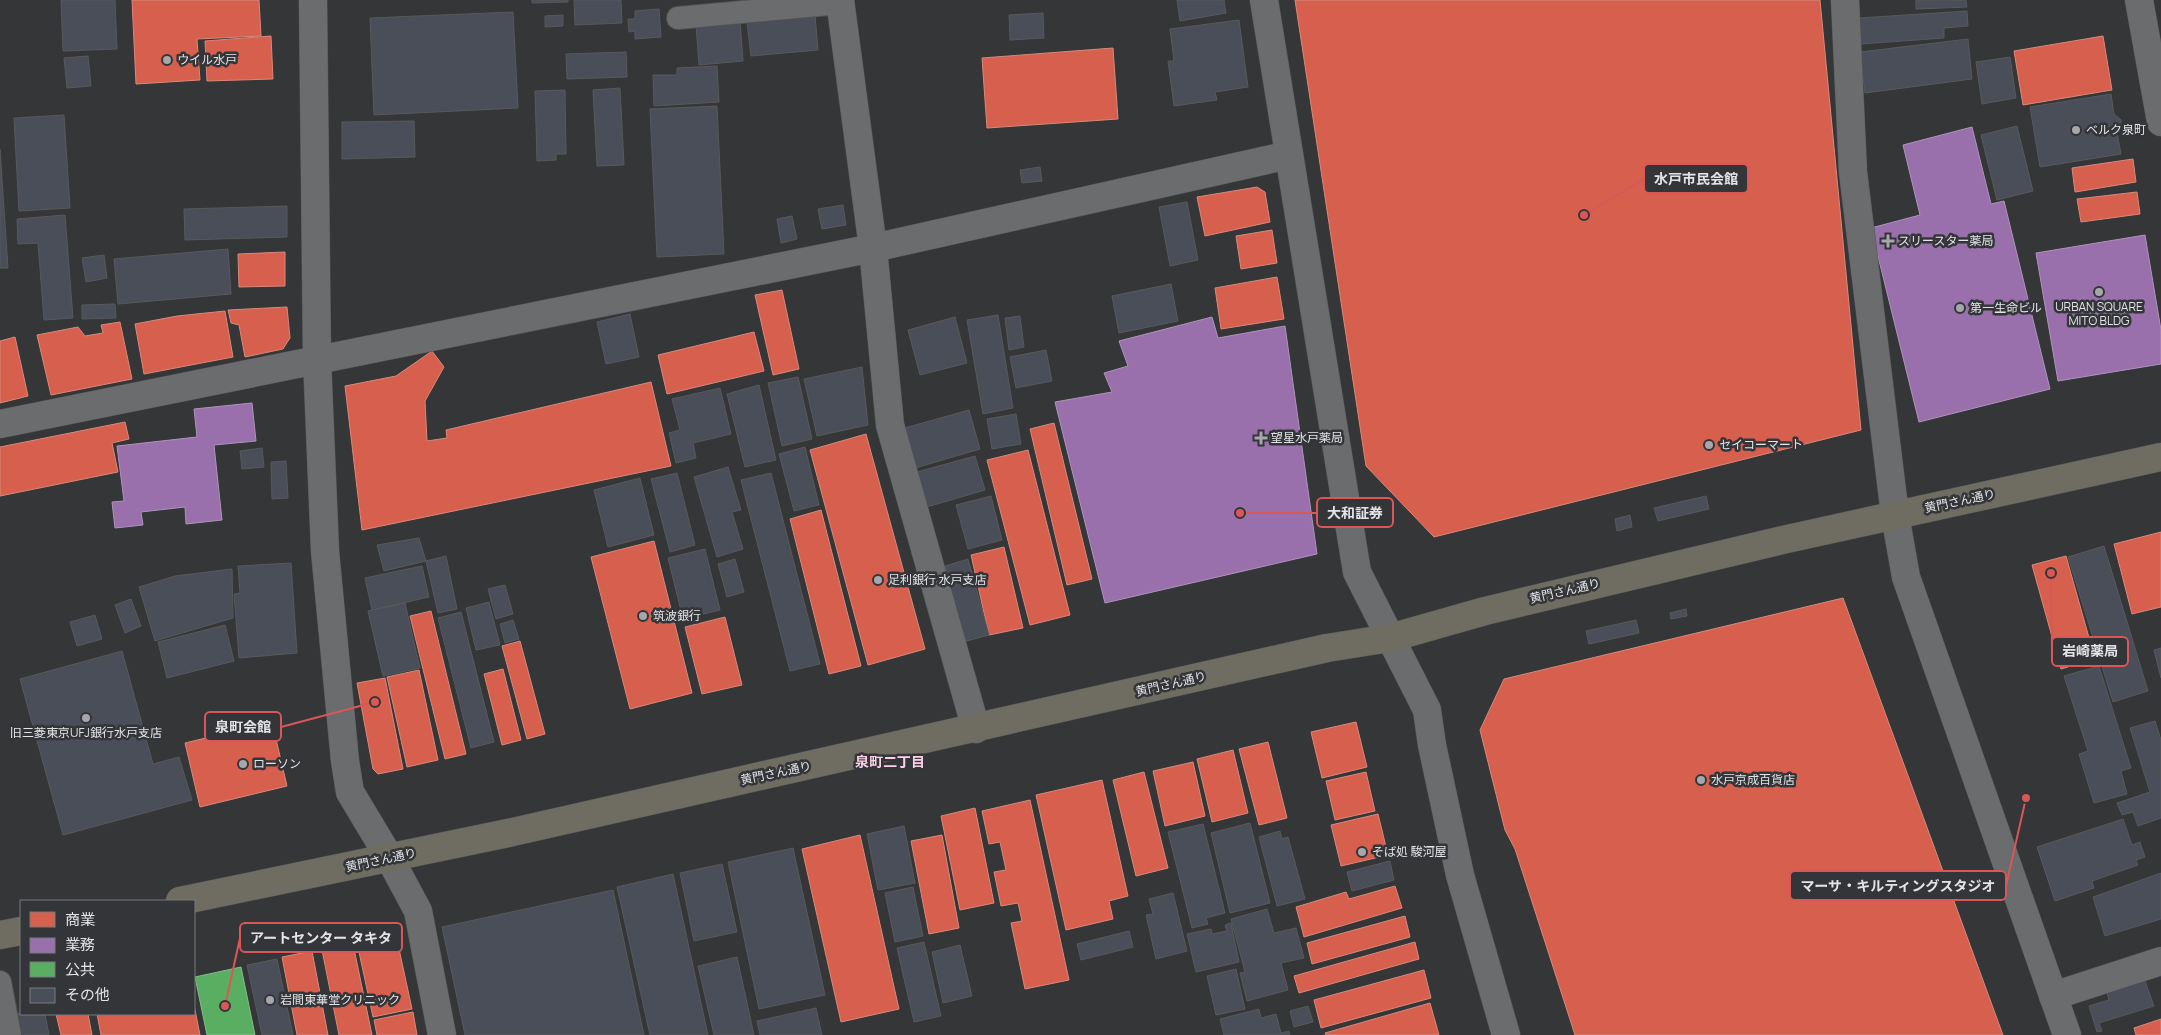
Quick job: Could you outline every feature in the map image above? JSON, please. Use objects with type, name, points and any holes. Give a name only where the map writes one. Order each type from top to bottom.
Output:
[{"type":"highway","name":"黄門さん通り","points":[[185,900],[307,876],[976,729],[1304,653],[1390,638],[1503,606],[1895,514],[2161,457]]},
{"type":"highway","points":[[0,935],[20,931]]},
{"type":"street","points":[[313,0],[317,359],[325,551],[345,761],[350,792],[389,857],[418,911],[442,1035]]},
{"type":"street","points":[[1264,0],[1357,572],[1390,638],[1409,670],[1427,710],[1432,745],[1460,875],[1506,1035]]},
{"type":"street","points":[[1845,0],[1854,181],[1895,514],[1906,577],[2067,1035]]},
{"type":"street","points":[[2140,0],[2161,122]]},
{"type":"street","points":[[840,1],[872,248],[890,425],[976,729]]},
{"type":"street","points":[[0,424],[872,248],[1289,155]]},
{"type":"street","points":[[2053,996],[2161,961]]},
{"type":"lane","points":[[678,18],[840,1]]},
{"type":"lane","points":[[0,982],[10,1035]]},
{"type":"building: 商業","name":"ウイル水戸","points":[[132,0],[259,0],[261,36],[197,39],[200,80],[136,84]]},
{"type":"building: 商業","points":[[1295,0],[1820,0],[1861,430],[1434,537],[1366,466]]},
{"type":"building: 商業","points":[[271,36],[273,79],[207,81],[205,41]]},
{"type":"building: 商業","points":[[2103,36],[2112,90],[2023,105],[2014,51]]},
{"type":"building: 商業","points":[[1113,48],[1118,119],[987,128],[982,58]]},
{"type":"building: 商業","points":[[2133,159],[2136,182],[2075,192],[2072,168]]},
{"type":"building: 商業","points":[[1257,187],[1265,192],[1270,222],[1205,236],[1197,197]]},
{"type":"building: 商業","points":[[2137,192],[2140,214],[2081,222],[2077,199]]},
{"type":"building: 商業","points":[[1272,230],[1277,263],[1241,269],[1236,236]]},
{"type":"building: 商業","points":[[285,252],[285,286],[239,287],[238,254]]},
{"type":"building: 商業","points":[[1277,277],[1284,319],[1221,329],[1215,288]]},
{"type":"building: 商業","points":[[782,290],[799,369],[773,375],[755,295]]},
{"type":"building: 商業","points":[[287,307],[290,338],[283,349],[245,357],[239,325],[231,323],[228,310]]},
{"type":"building: 商業","points":[[225,311],[233,357],[144,374],[135,324],[177,316]]},
{"type":"building: 商業","points":[[120,322],[132,379],[51,395],[37,335],[78,327],[85,336],[103,333],[101,325]]},
{"type":"building: 商業","points":[[754,332],[764,371],[667,394],[658,355]]},
{"type":"building: 商業","points":[[15,337],[28,396],[0,403],[0,341]]},
{"type":"building: 商業","points":[[432,351],[444,367],[425,401],[427,441],[447,438],[446,430],[651,382],[671,466],[362,530],[345,386],[396,376]]},
{"type":"building: 商業","points":[[125,422],[129,439],[112,443],[118,472],[0,496],[0,447]]},
{"type":"building: 商業","points":[[1054,423],[1092,579],[1067,585],[1030,429]]},
{"type":"building: 商業","points":[[866,434],[925,649],[868,665],[810,450]]},
{"type":"building: 商業","points":[[1028,450],[1070,615],[1030,625],[987,460]]},
{"type":"building: 商業","points":[[821,510],[861,666],[829,674],[790,519]]},
{"type":"building: 商業","points":[[2161,532],[2161,607],[2132,614],[2114,544]]},
{"type":"building: 商業","points":[[654,541],[692,693],[630,709],[591,557]]},
{"type":"building: 商業","points":[[1004,547],[1023,628],[989,635],[971,555]]},
{"type":"building: 商業","points":[[2066,556],[2095,659],[2061,669],[2032,565]]},
{"type":"building: 商業","name":"水戸京成百貨店","points":[[1843,598],[2003,1035],[1575,1035],[1515,849],[1505,830],[1480,730],[1504,679]]},
{"type":"building: 商業","points":[[431,611],[466,754],[445,759],[410,616]]},
{"type":"building: 商業","points":[[725,617],[742,685],[702,694],[685,627]]},
{"type":"building: 商業","points":[[520,641],[545,734],[527,739],[502,646]]},
{"type":"building: 商業","points":[[503,669],[521,740],[502,745],[484,674]]},
{"type":"building: 商業","points":[[419,670],[438,760],[407,767],[387,677]]},
{"type":"building: 商業","points":[[385,678],[403,769],[378,774],[373,769],[357,683]]},
{"type":"building: 商業","points":[[272,722],[287,786],[200,807],[185,743]]},
{"type":"building: 商業","points":[[1356,722],[1367,767],[1322,778],[1311,732]]},
{"type":"building: 商業","points":[[1268,742],[1287,818],[1259,825],[1239,749]]},
{"type":"building: 商業","points":[[1233,750],[1248,813],[1212,822],[1197,759]]},
{"type":"building: 商業","points":[[1193,762],[1205,816],[1165,826],[1153,771]]},
{"type":"building: 商業","points":[[1144,772],[1168,868],[1136,876],[1113,780]]},
{"type":"building: 商業","points":[[1366,772],[1375,811],[1335,820],[1326,781]]},
{"type":"building: 商業","points":[[1102,780],[1128,896],[1109,901],[1113,919],[1066,930],[1036,795]]},
{"type":"building: 商業","points":[[1030,800],[1069,980],[1025,989],[1011,923],[1022,921],[1018,903],[1001,906],[994,872],[1006,870],[1000,842],[989,844],[982,811]]},
{"type":"building: 商業","points":[[975,808],[994,903],[960,910],[941,816]]},
{"type":"building: 商業","points":[[1378,814],[1388,855],[1341,866],[1331,825]]},
{"type":"building: 商業","points":[[860,835],[899,1009],[841,1022],[802,849]]},
{"type":"building: 商業","points":[[942,835],[959,928],[929,934],[911,841]]},
{"type":"building: 商業","points":[[1395,886],[1402,908],[1304,937],[1296,907],[1346,892],[1349,899]]},
{"type":"building: 商業","points":[[1405,916],[1410,937],[1312,964],[1307,943]]},
{"type":"building: 商業","points":[[396,935],[412,1009],[373,1017],[357,943]]},
{"type":"building: 商業","points":[[1415,942],[1419,959],[1299,993],[1294,976]]},
{"type":"building: 商業","points":[[353,944],[372,1035],[339,1035],[322,950]]},
{"type":"building: 商業","points":[[312,951],[328,1035],[297,1035],[282,957]]},
{"type":"building: 商業","points":[[1424,970],[1431,998],[1321,1028],[1314,1000]]},
{"type":"building: 商業","points":[[1430,1003],[1439,1035],[1326,1035],[1325,1033]]},
{"type":"building: 商業","points":[[195,1010],[200,1035],[101,1035],[97,1015],[195,1015]]},
{"type":"building: 商業","points":[[413,1012],[417,1035],[377,1035],[374,1020]]},
{"type":"building: 商業","points":[[56,1015],[88,1015],[92,1035],[61,1035]]},
{"type":"building: 商業","points":[[2161,1019],[2161,1035],[2136,1035],[2134,1028]]},
{"type":"building: 業務","name":"第一生命ビル","points":[[1972,127],[1991,204],[2004,201],[2050,389],[1919,422],[1871,228],[1920,215],[1903,145]]},
{"type":"building: 業務","name":"URBAN SQUARE MITO BLDG","points":[[2145,235],[2161,330],[2161,364],[2058,381],[2036,253]]},
{"type":"building: 業務","points":[[1212,317],[1218,338],[1285,326],[1317,554],[1105,603],[1055,402],[1112,392],[1104,373],[1128,366],[1119,341]]},
{"type":"building: 業務","points":[[252,403],[256,441],[214,445],[222,520],[186,524],[185,507],[141,512],[143,525],[115,528],[112,502],[124,501],[117,446],[197,437],[194,409]]},
{"type":"building: 公共","points":[[241,967],[255,1035],[207,1035],[195,977]]},
{"type":"building: その他","points":[[61,0],[115,0],[117,49],[63,51]]},
{"type":"building: その他","points":[[532,0],[568,0],[568,2],[532,3]]},
{"type":"building: その他","points":[[574,0],[621,0],[622,23],[575,25]]},
{"type":"building: その他","points":[[1177,0],[1224,0],[1226,13],[1180,21]]},
{"type":"building: その他","points":[[1916,0],[1966,0],[1967,7],[1916,9]]},
{"type":"building: その他","points":[[659,9],[661,37],[635,39],[635,31],[629,32],[628,19],[635,19],[635,11]]},
{"type":"building: その他","points":[[1967,11],[1968,26],[1944,28],[1944,38],[1861,44],[1859,18]]},
{"type":"building: その他","points":[[513,12],[518,108],[374,115],[370,18]]},
{"type":"building: その他","points":[[1043,13],[1044,38],[1010,40],[1009,15]]},
{"type":"building: その他","points":[[563,15],[563,26],[545,27],[545,16]]},
{"type":"building: その他","points":[[815,15],[818,50],[751,56],[747,22]]},
{"type":"building: その他","points":[[1239,20],[1248,87],[1215,92],[1217,100],[1174,106],[1168,61],[1174,61],[1170,29]]},
{"type":"building: その他","points":[[740,21],[743,61],[699,65],[696,25]]},
{"type":"building: その他","points":[[1968,39],[1972,79],[1865,93],[1860,52]]},
{"type":"building: その他","points":[[626,52],[627,77],[567,79],[566,54]]},
{"type":"building: その他","points":[[88,56],[91,86],[67,88],[64,58]]},
{"type":"building: その他","points":[[2010,57],[2016,98],[1982,104],[1976,62]]},
{"type":"building: その他","points":[[717,66],[719,102],[654,106],[653,75],[677,75],[677,68]]},
{"type":"building: その他","points":[[620,88],[624,165],[597,166],[593,90]]},
{"type":"building: その他","points":[[565,90],[566,154],[556,154],[556,160],[537,161],[535,91]]},
{"type":"building: その他","name":"ベルク泉町","points":[[2111,94],[2114,114],[2121,120],[2121,127],[2117,133],[2121,154],[2040,167],[2030,107]]},
{"type":"building: その他","points":[[717,106],[724,254],[657,257],[650,109]]},
{"type":"building: その他","points":[[64,115],[70,208],[19,211],[14,118]]},
{"type":"building: その他","points":[[414,121],[415,157],[342,159],[342,122]]},
{"type":"building: その他","points":[[2017,126],[2033,191],[1997,200],[1981,135]]},
{"type":"building: その他","points":[[0,149],[8,268],[0,268]]},
{"type":"building: その他","points":[[1040,167],[1042,181],[1022,183],[1020,170]]},
{"type":"building: その他","points":[[1187,202],[1198,260],[1170,266],[1159,207]]},
{"type":"building: その他","points":[[843,205],[846,225],[822,229],[818,209]]},
{"type":"building: その他","points":[[287,206],[287,237],[185,240],[184,209]]},
{"type":"building: その他","points":[[65,215],[73,318],[44,320],[38,243],[18,244],[17,219]]},
{"type":"building: その他","points":[[792,216],[797,239],[781,243],[777,219]]},
{"type":"building: その他","points":[[228,249],[231,294],[118,304],[114,259]]},
{"type":"building: その他","points":[[104,255],[107,278],[86,282],[82,258]]},
{"type":"building: その他","points":[[1171,284],[1178,321],[1119,333],[1112,296]]},
{"type":"building: その他","points":[[115,304],[116,318],[82,319],[82,305]]},
{"type":"building: その他","points":[[630,314],[639,357],[606,364],[597,322]]},
{"type":"building: その他","points":[[998,315],[1013,408],[983,414],[967,320]]},
{"type":"building: その他","points":[[1020,316],[1024,347],[1009,350],[1005,318]]},
{"type":"building: その他","points":[[955,317],[967,363],[920,375],[908,330]]},
{"type":"building: その他","points":[[1046,350],[1052,381],[1016,388],[1010,357]]},
{"type":"building: その他","points":[[862,367],[868,425],[817,436],[804,379]]},
{"type":"building: その他","points":[[798,377],[812,439],[782,446],[768,383]]},
{"type":"building: その他","points":[[759,385],[776,460],[745,467],[727,394]]},
{"type":"building: その他","points":[[720,388],[731,434],[693,443],[696,458],[676,463],[669,433],[680,430],[672,399]]},
{"type":"building: その他","points":[[969,410],[980,449],[912,469],[901,429]]},
{"type":"building: その他","points":[[1016,414],[1021,444],[992,449],[987,419]]},
{"type":"building: その他","points":[[805,447],[819,505],[794,511],[779,454]]},
{"type":"building: その他","points":[[262,448],[264,467],[242,469],[240,451]]},
{"type":"building: その他","points":[[975,456],[985,490],[927,507],[917,472]]},
{"type":"building: その他","points":[[286,461],[288,498],[272,499],[271,462]]},
{"type":"building: その他","points":[[728,467],[741,510],[732,512],[743,549],[717,557],[694,477]]},
{"type":"building: その他","points":[[677,473],[695,545],[670,552],[651,479]]},
{"type":"building: その他","points":[[771,473],[820,664],[790,671],[741,480]]},
{"type":"building: その他","points":[[640,478],[654,535],[608,547],[594,490]]},
{"type":"building: その他","points":[[991,496],[1002,540],[968,549],[956,505]]},
{"type":"building: その他","points":[[1706,496],[1709,509],[1658,521],[1654,508]]},
{"type":"building: その他","points":[[1630,515],[1632,527],[1617,531],[1615,519]]},
{"type":"building: その他","points":[[419,538],[426,561],[384,571],[377,545]]},
{"type":"building: その他","points":[[2104,546],[2148,691],[2113,702],[2068,557]]},
{"type":"building: その他","points":[[705,549],[720,610],[683,619],[668,558]]},
{"type":"building: その他","points":[[446,556],[457,609],[438,613],[426,561]]},
{"type":"building: その他","points":[[735,559],[744,592],[727,597],[718,564]]},
{"type":"building: その他","points":[[968,559],[989,635],[963,642],[942,567]]},
{"type":"building: その他","points":[[291,563],[297,653],[239,658],[234,594],[240,593],[238,566]]},
{"type":"building: その他","points":[[422,566],[429,597],[372,610],[365,578]]},
{"type":"building: その他","points":[[232,569],[233,618],[155,641],[139,587],[175,576]]},
{"type":"building: その他","points":[[505,585],[513,614],[496,619],[488,589]]},
{"type":"building: その他","points":[[131,599],[141,626],[125,633],[115,605]]},
{"type":"building: その他","points":[[489,602],[500,645],[476,650],[466,608]]},
{"type":"building: その他","points":[[405,603],[420,668],[383,676],[368,611]]},
{"type":"building: その他","points":[[1686,609],[1687,616],[1671,619],[1670,613]]},
{"type":"building: その他","points":[[461,612],[494,742],[471,748],[438,618]]},
{"type":"building: その他","points":[[95,615],[102,639],[77,646],[70,622]]},
{"type":"building: その他","points":[[513,620],[519,639],[505,643],[500,624]]},
{"type":"building: その他","points":[[1636,620],[1639,633],[1589,644],[1586,631]]},
{"type":"building: その他","points":[[225,625],[234,661],[167,678],[158,642]]},
{"type":"building: その他","points":[[2161,648],[2161,678],[2154,650]]},
{"type":"building: その他","name":"旧三菱東京UFJ銀行水戸支店","points":[[122,651],[153,764],[179,757],[192,800],[63,835],[20,679]]},
{"type":"building: その他","points":[[2099,666],[2131,768],[2121,771],[2127,794],[2094,803],[2079,754],[2088,751],[2064,676]]},
{"type":"building: その他","points":[[2155,721],[2161,740],[2161,818],[2138,826],[2133,812],[2122,815],[2117,803],[2150,792],[2130,728]]},
{"type":"building: その他","points":[[2123,819],[2132,845],[2140,842],[2145,857],[2136,860],[2138,865],[2092,881],[2094,888],[2055,901],[2037,847]]},
{"type":"building: その他","points":[[1250,823],[1270,903],[1230,913],[1211,833]]},
{"type":"building: その他","points":[[1203,824],[1225,913],[1206,918],[1208,924],[1192,928],[1168,832]]},
{"type":"building: その他","points":[[904,826],[915,883],[878,890],[867,834]]},
{"type":"building: その他","points":[[1280,831],[1282,839],[1288,837],[1305,899],[1277,906],[1259,837]]},
{"type":"building: その他","points":[[793,848],[825,995],[759,1009],[728,862]]},
{"type":"building: その他","points":[[1390,861],[1394,880],[1352,891],[1347,872]]},
{"type":"building: その他","points":[[722,864],[737,932],[694,941],[680,873]]},
{"type":"building: その他","points":[[2161,873],[2161,919],[2105,936],[2093,897]]},
{"type":"building: その他","points":[[673,874],[708,1035],[650,1035],[617,887]]},
{"type":"building: その他","points":[[913,887],[923,936],[895,942],[885,893]]},
{"type":"building: その他","points":[[613,890],[644,1035],[465,1035],[442,927]]},
{"type":"building: その他","points":[[1173,893],[1187,951],[1156,959],[1146,915],[1153,914],[1149,899]]},
{"type":"building: その他","points":[[1267,909],[1274,933],[1296,928],[1304,958],[1281,963],[1288,990],[1247,1001],[1240,973],[1245,972],[1231,919]]},
{"type":"building: その他","points":[[1231,923],[1239,962],[1196,972],[1187,934],[1211,929],[1212,934],[1227,931],[1225,925]]},
{"type":"building: その他","points":[[1129,931],[1133,947],[1081,960],[1077,944]]},
{"type":"building: その他","points":[[924,942],[941,1016],[914,1022],[897,948]]},
{"type":"building: その他","points":[[960,945],[972,996],[943,1003],[932,952]]},
{"type":"building: その他","points":[[737,957],[754,1035],[714,1035],[698,966]]},
{"type":"building: その他","name":"岩間東華堂クリニック","points":[[277,959],[293,1035],[262,1035],[247,965]]},
{"type":"building: その他","points":[[1236,969],[1245,1009],[1216,1015],[1207,976]]},
{"type":"building: その他","points":[[2144,978],[2154,1006],[2099,1023],[2102,1031],[2097,1032],[2089,1006],[2109,1000],[2106,990]]},
{"type":"building: その他","points":[[1308,1006],[1313,1022],[1294,1027],[1290,1011]]},
{"type":"building: その他","points":[[816,1008],[822,1035],[760,1035],[757,1021]]},
{"type":"building: その他","points":[[1259,1009],[1261,1018],[1276,1014],[1281,1033],[1289,1031],[1290,1035],[1224,1035],[1220,1019]]},
{"type":"building: その他","points":[[16,1014],[45,1015],[49,1035],[20,1035]]},
{"type":"place","name":"ウイル水戸","points":[[167,60]]},
{"type":"place","name":"ベルク泉町","points":[[2076,130]]},
{"type":"place","name":"水戸市民会館","points":[[1584,215]]},
{"type":"place","name":"スリースター薬局","points":[[1888,241]]},
{"type":"place","name":"URBAN SQUARE MITO BLDG","points":[[2099,292]]},
{"type":"place","name":"第一生命ビル","points":[[1960,308]]},
{"type":"place","name":"望星水戸薬局","points":[[1261,438]]},
{"type":"place","name":"セイコーマート","points":[[1709,445]]},
{"type":"place","name":"大和証券","points":[[1240,513]]},
{"type":"place","name":"岩崎薬局","points":[[2051,573]]},
{"type":"place","name":"足利銀行 水戸支店","points":[[878,580]]},
{"type":"place","name":"筑波銀行","points":[[643,616]]},
{"type":"place","name":"泉町会館","points":[[375,702]]},
{"type":"place","name":"旧三菱東京UFJ銀行水戸支店","points":[[86,718]]},
{"type":"place","name":"ローソン","points":[[243,764]]},
{"type":"place","name":"水戸京成百貨店","points":[[1701,780]]},
{"type":"place","name":"マーサ・キルティングスタジオ","points":[[2026,798]]},
{"type":"place","name":"そば処 駿河屋","points":[[1362,852]]},
{"type":"place","name":"岩間東華堂クリニック","points":[[270,1000]]},
{"type":"place","name":"アートセンター タキタ","points":[[225,1006]]},
{"type":"district","name":"泉町二丁目","points":[[890,762]]}]
